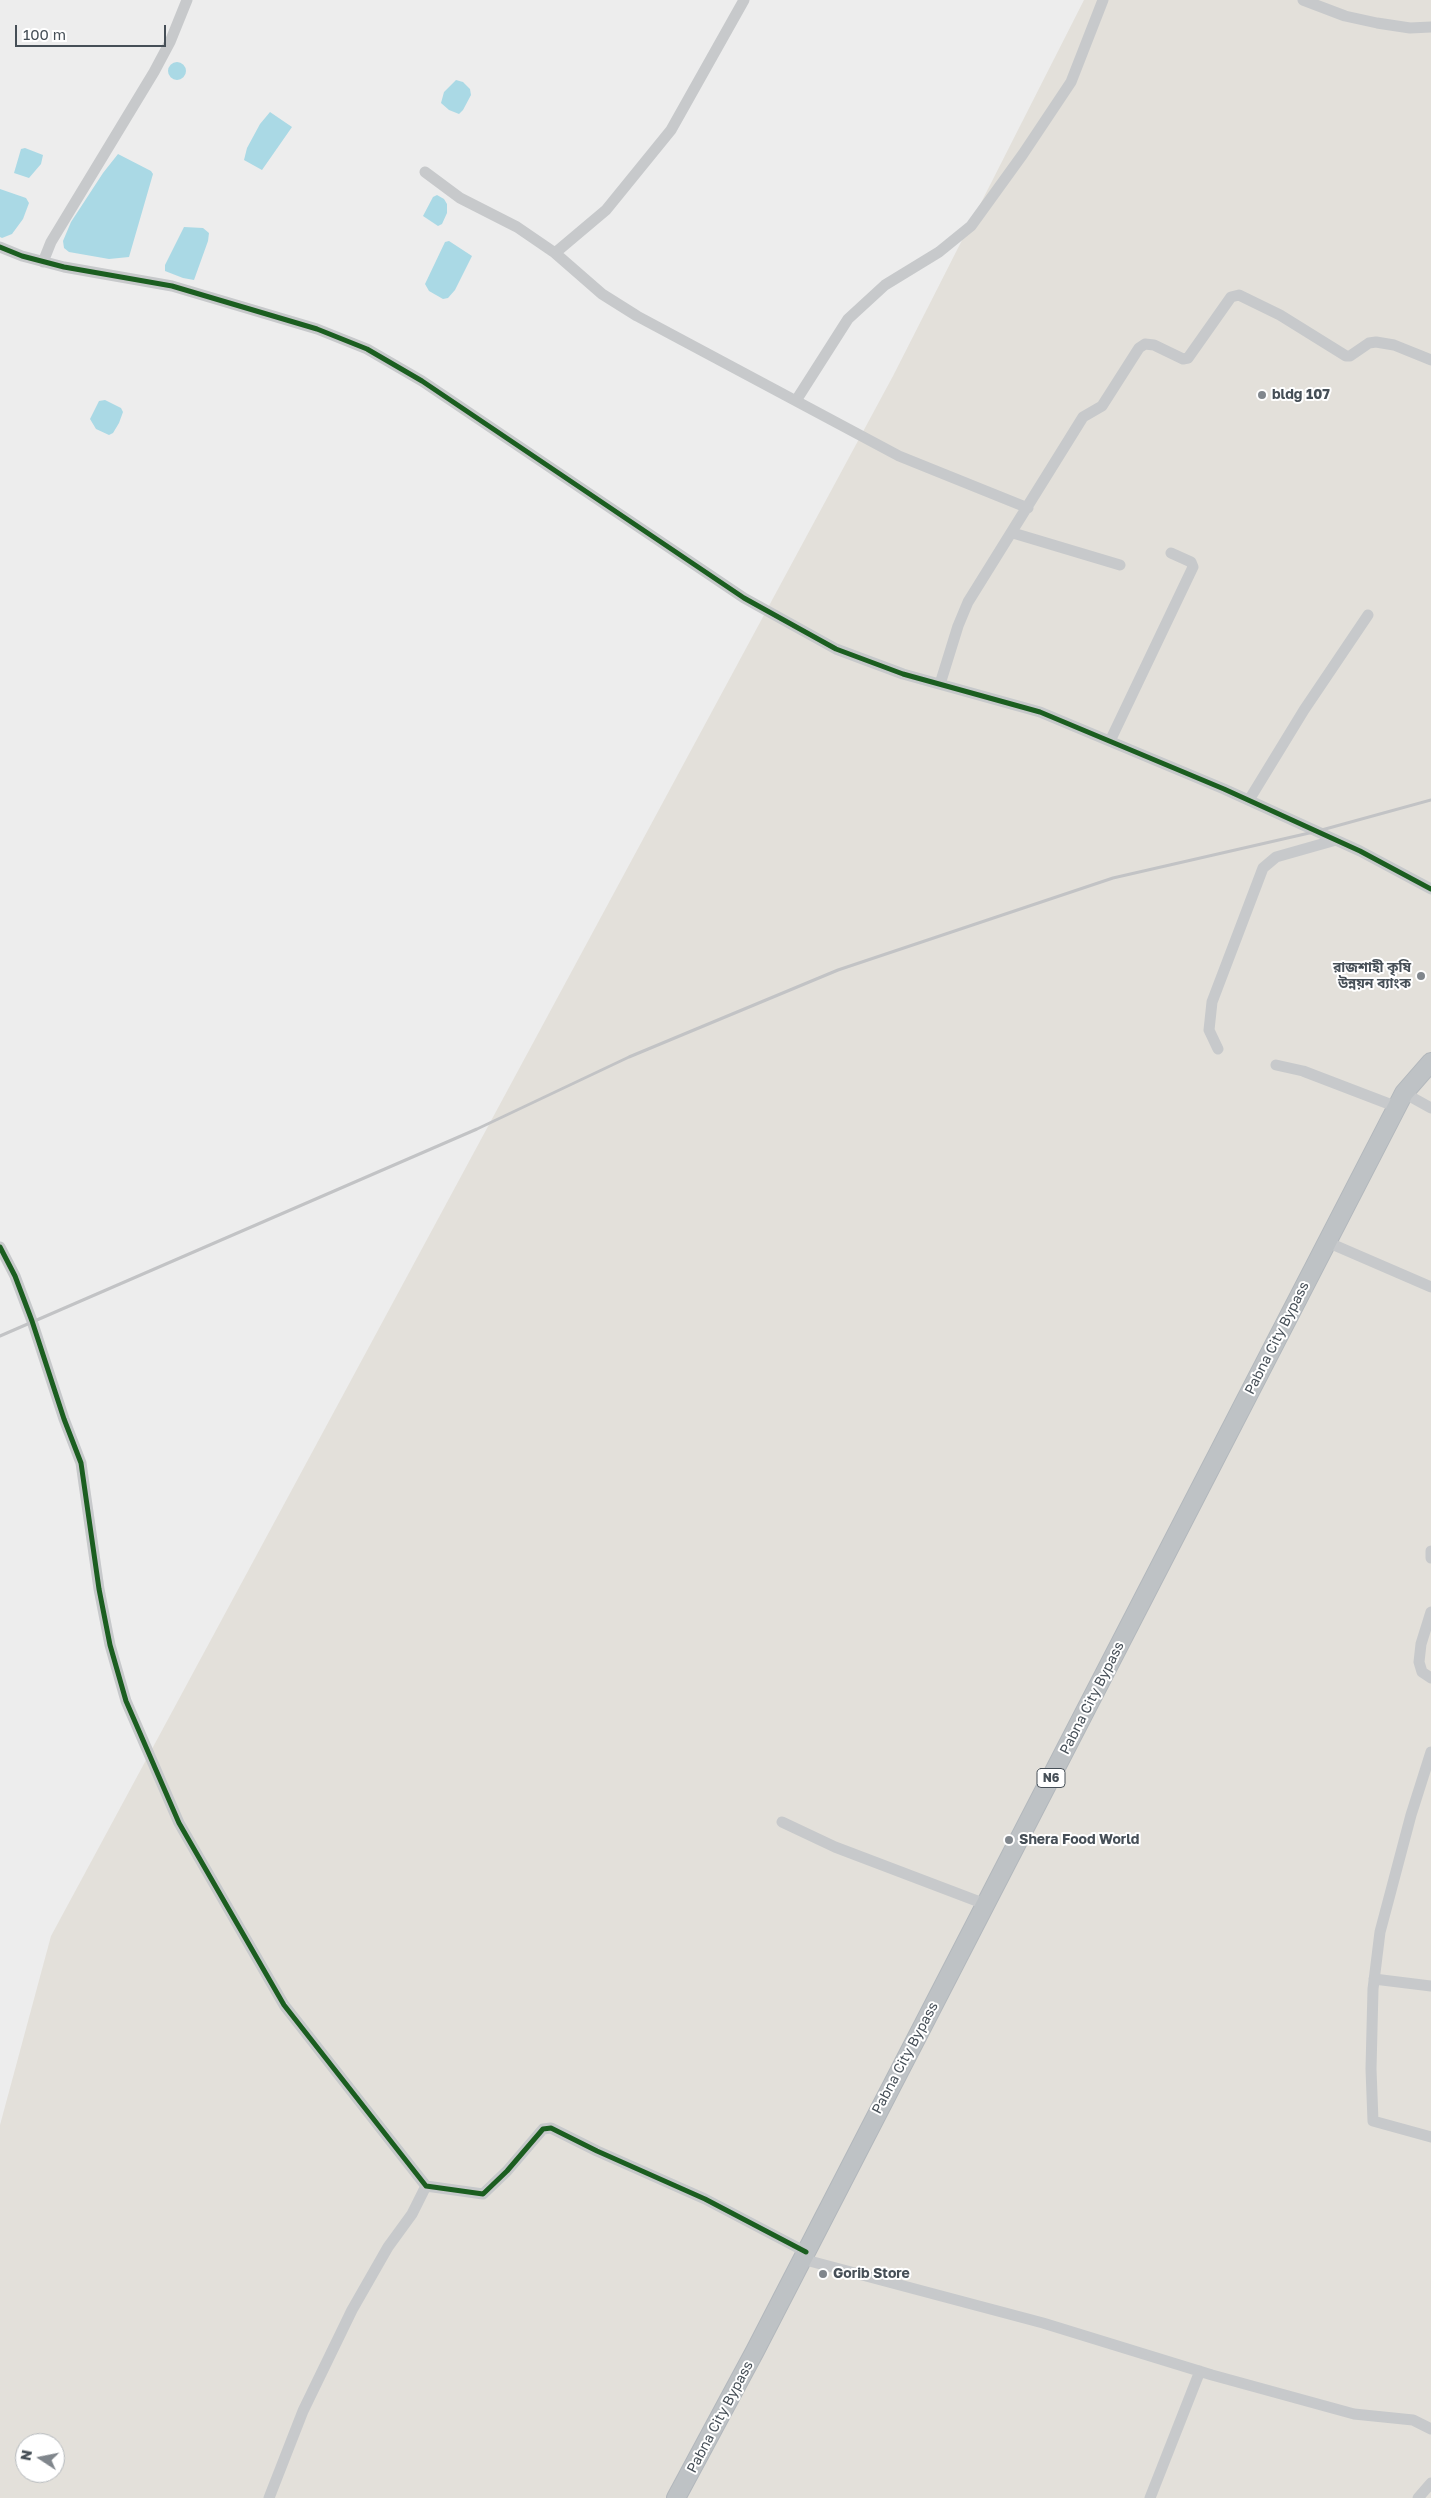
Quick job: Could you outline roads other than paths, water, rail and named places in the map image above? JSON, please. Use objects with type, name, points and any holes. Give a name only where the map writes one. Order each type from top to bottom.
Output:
[{"type":"highway","name":"Pabna City Bypass","points":[[676,2498],[804,2256],[1401,1100],[1431,1062]]},
{"type":"street","points":[[43,262],[51,242],[154,72],[170,42],[187,0]]},
{"type":"street","points":[[556,253],[606,210],[671,130],[744,0]]},
{"type":"street","points":[[797,400],[848,319],[885,285],[939,252],[971,226],[1023,154],[1071,82],[1103,0]]},
{"type":"street","points":[[1303,0],[1345,16],[1377,23],[1428,27]]},
{"type":"street","points":[[425,172],[460,198],[517,227],[556,253],[602,294],[637,316],[899,456],[1028,508]]},
{"type":"street","points":[[0,247],[43,262],[172,286],[317,329],[367,349],[422,381],[744,598],[836,649],[904,674],[1040,712],[1249,800],[1336,840],[1431,889]]},
{"type":"street","points":[[940,684],[958,626],[968,602],[1083,417],[1102,406],[1139,348],[1145,344],[1154,345],[1183,359],[1188,358],[1231,297],[1239,295],[1280,315],[1346,356],[1350,356],[1369,343],[1376,342],[1394,345],[1431,360]]},
{"type":"street","points":[[1012,534],[1120,565]]},
{"type":"street","points":[[1110,741],[1193,567],[1191,562],[1171,553]]},
{"type":"street","points":[[1249,800],[1304,710],[1368,616]]},
{"type":"street","points":[[1218,1049],[1209,1030],[1212,1002],[1263,868],[1276,857],[1336,840]]},
{"type":"street","points":[[1276,1065],[1431,1108]]},
{"type":"street","points":[[1327,1242],[1431,1287]]},
{"type":"street","points":[[0,1247],[15,1276],[32,1321],[81,1464],[99,1589],[110,1645],[126,1702],[179,1823],[284,2005],[426,2186],[483,2194],[507,2171],[543,2129],[551,2128],[597,2152],[705,2200],[804,2256],[1354,2414],[1413,2420],[1431,2429]]},
{"type":"street","points":[[1431,1551],[1431,1558]]},
{"type":"street","points":[[1431,1612],[1421,1644],[1419,1662],[1422,1672],[1431,1678]]},
{"type":"street","points":[[1431,1752],[1411,1815],[1380,1932],[1374,1979],[1372,2120],[1431,2137]]},
{"type":"street","points":[[782,1822],[835,1847],[985,1904]]},
{"type":"street","points":[[1374,1979],[1431,1986]]},
{"type":"street","points":[[269,2498],[303,2412],[352,2310],[388,2247],[412,2214],[426,2186]]},
{"type":"street","points":[[1150,2498],[1200,2371]]},
{"type":"street","points":[[1418,2498],[1431,2483]]},
{"type":"water","points":[[173,62],[181,62],[186,67],[184,78],[173,80],[168,75],[168,67]]},
{"type":"water","points":[[456,80],[463,82],[470,89],[471,95],[459,114],[449,110],[441,103],[444,92]]},
{"type":"water","points":[[270,112],[292,127],[262,170],[244,160],[247,148],[260,124]]},
{"type":"water","points":[[25,148],[43,155],[41,164],[29,178],[14,173],[21,149]]},
{"type":"water","points":[[118,154],[151,171],[153,174],[129,257],[109,259],[69,252],[64,248],[63,241],[71,222],[103,173]]},
{"type":"water","points":[[0,189],[26,198],[29,203],[23,219],[12,234],[2,238],[0,237]]},
{"type":"water","points":[[437,195],[444,199],[447,204],[447,213],[442,224],[438,226],[423,216],[433,197]]},
{"type":"water","points":[[184,227],[203,228],[209,233],[194,280],[165,271],[165,265]]},
{"type":"water","points":[[449,241],[472,256],[455,290],[448,298],[443,299],[429,291],[425,284],[445,242]]},
{"type":"water","points":[[105,400],[121,408],[123,412],[113,433],[109,435],[96,429],[90,419],[99,401]]},
{"type":"railway","points":[[0,1336],[477,1129],[629,1057],[838,970],[1113,878],[1318,831],[1431,800]]},
{"type":"place","name":"bldg 107","points":[[1262,395]]},
{"type":"place","name":"রাজশাহী কৃষি উন্নয়ন ব্যাংক","points":[[1421,976]]},
{"type":"place","name":"Shera Food World","points":[[1009,1840]]},
{"type":"place","name":"Gorib Store","points":[[823,2274]]}]
